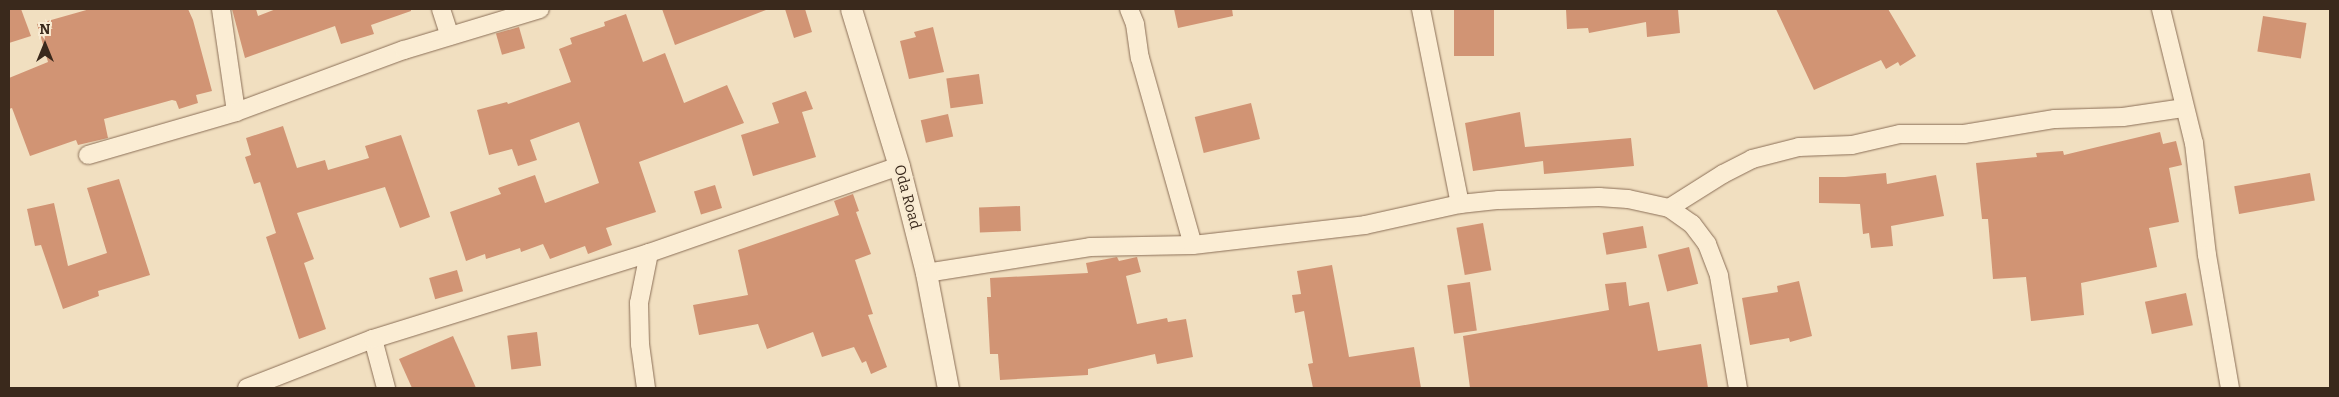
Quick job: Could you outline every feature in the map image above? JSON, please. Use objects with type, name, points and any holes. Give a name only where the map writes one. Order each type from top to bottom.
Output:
[{"type":"street","points":[[221,9],[236,112]]},
{"type":"street","points":[[441,9],[450,36]]},
{"type":"street","points":[[88,155],[236,112],[404,50],[540,9]]},
{"type":"street","name":"Oda Road","points":[[851,9],[899,166],[926,273],[948,388]]},
{"type":"street","points":[[1129,9],[1135,24],[1140,58],[1193,245]]},
{"type":"street","points":[[1421,9],[1428,55],[1460,204]]},
{"type":"street","points":[[2161,9],[2194,143],[2207,255],[2230,388]]},
{"type":"street","points":[[1668,208],[1723,174],[1752,159],[1799,147],[1852,145],[1900,134],[1964,134],[2054,119],[2123,118],[2184,108]]},
{"type":"street","points":[[247,388],[373,339],[649,253],[899,166]]},
{"type":"street","points":[[926,273],[1090,247],[1193,245],[1366,225],[1460,204],[1499,200],[1599,197],[1628,199],[1668,208],[1692,224],[1707,244],[1716,268],[1738,388]]},
{"type":"street","points":[[646,388],[640,344],[639,303],[649,253]]},
{"type":"street","points":[[373,339],[386,388]]},
{"type":"building","points":[[9,9],[21,9],[31,36],[9,43]]},
{"type":"building","points":[[90,9],[188,9],[193,20],[212,91],[196,95],[198,103],[179,109],[176,101],[172,100],[104,119],[108,138],[78,145],[76,140],[30,156],[12,108],[9,109],[9,78],[48,62],[37,24]]},
{"type":"building","points":[[232,9],[256,9],[258,16],[276,9],[411,9],[411,11],[371,25],[374,34],[341,44],[335,26],[245,58]]},
{"type":"building","points":[[662,9],[766,9],[766,10],[675,45]]},
{"type":"building","points":[[785,9],[805,9],[812,32],[794,38]]},
{"type":"building","points":[[1174,9],[1232,9],[1233,16],[1178,28]]},
{"type":"building","points":[[1454,9],[1494,9],[1494,56],[1454,56]]},
{"type":"building","points":[[1566,9],[1678,9],[1680,33],[1647,37],[1646,22],[1589,33],[1588,28],[1567,29]]},
{"type":"building","points":[[1776,9],[1888,9],[1916,56],[1900,66],[1898,62],[1886,69],[1881,60],[1814,90]]},
{"type":"building","points":[[626,14],[643,62],[665,53],[684,103],[727,85],[744,123],[639,162],[656,212],[606,228],[612,245],[588,254],[585,246],[550,259],[543,244],[521,252],[520,248],[486,259],[485,254],[466,261],[450,212],[501,194],[498,188],[535,175],[545,203],[599,183],[579,122],[530,140],[537,160],[518,166],[512,149],[489,155],[477,110],[507,102],[508,104],[571,82],[559,49],[572,44],[570,38],[605,26],[604,22]]},
{"type":"building","points":[[2263,16],[2306,23],[2301,58],[2257,52]]},
{"type":"building","points":[[519,27],[525,48],[502,55],[496,34]]},
{"type":"building","points":[[933,27],[944,72],[909,79],[900,41],[916,37],[914,32]]},
{"type":"building","points":[[979,74],[983,104],[950,108],[946,79]]},
{"type":"building","points":[[806,91],[813,109],[802,112],[816,157],[753,176],[741,135],[779,123],[772,103]]},
{"type":"building","points":[[1251,103],[1260,139],[1204,153],[1195,117]]},
{"type":"building","points":[[1520,112],[1525,147],[1631,138],[1634,166],[1544,174],[1543,161],[1473,171],[1465,123]]},
{"type":"building","points":[[948,114],[953,136],[926,143],[921,120]]},
{"type":"building","points":[[283,126],[297,168],[325,160],[328,170],[369,158],[365,146],[401,135],[430,217],[400,228],[385,187],[297,213],[314,259],[304,263],[326,329],[299,339],[266,237],[276,233],[260,182],[254,184],[245,157],[251,155],[246,138]]},
{"type":"building","points":[[2160,132],[2163,144],[2176,141],[2182,165],[2169,168],[2179,222],[2149,228],[2157,267],[2081,283],[2084,315],[2031,321],[2026,277],[1993,279],[1988,219],[1982,219],[1976,163],[2037,157],[2036,153],[2063,151],[2064,155]]},
{"type":"building","points":[[1886,173],[1887,184],[1936,175],[1944,216],[1891,226],[1893,246],[1871,248],[1869,233],[1863,234],[1860,204],[1819,203],[1819,177],[1845,177]]},
{"type":"building","points":[[2310,173],[2315,201],[2239,214],[2234,186]]},
{"type":"building","points":[[119,179],[150,275],[98,291],[99,296],[63,309],[41,245],[35,246],[27,209],[54,203],[68,266],[107,253],[87,188]]},
{"type":"building","points":[[715,185],[722,208],[701,214],[694,191]]},
{"type":"building","points":[[853,194],[859,211],[856,212],[871,254],[855,260],[873,314],[868,315],[887,367],[871,374],[866,361],[862,363],[854,347],[822,357],[813,332],[767,349],[758,324],[699,335],[693,305],[748,295],[738,250],[839,215],[834,201]]},
{"type":"building","points":[[1020,206],[1021,231],[980,232],[979,207]]},
{"type":"building","points":[[1483,223],[1491,270],[1465,275],[1456,228]]},
{"type":"building","points":[[1643,226],[1647,248],[1606,255],[1603,233]]},
{"type":"building","points":[[1689,247],[1698,284],[1667,292],[1658,255]]},
{"type":"building","points":[[1117,257],[1119,261],[1137,257],[1141,272],[1126,276],[1137,324],[1167,318],[1168,322],[1186,319],[1193,357],[1157,364],[1155,354],[1088,369],[1088,375],[1000,380],[998,354],[990,354],[987,297],[991,297],[990,278],[1088,273],[1086,263]]},
{"type":"building","points":[[1332,265],[1349,357],[1414,347],[1421,388],[1313,388],[1308,364],[1313,363],[1304,311],[1295,313],[1292,295],[1301,294],[1297,271]]},
{"type":"building","points":[[457,270],[463,291],[435,299],[429,278]]},
{"type":"building","points":[[1799,281],[1812,336],[1790,342],[1789,338],[1750,345],[1742,298],[1778,292],[1777,286]]},
{"type":"building","points":[[1470,282],[1477,331],[1454,334],[1447,285]]},
{"type":"building","points":[[1626,282],[1629,306],[1649,302],[1658,351],[1701,344],[1708,388],[1470,388],[1463,336],[1609,310],[1605,284]]},
{"type":"building","points":[[2186,293],[2193,325],[2152,334],[2145,302]]},
{"type":"building","points":[[537,332],[541,366],[511,369],[507,336]]},
{"type":"building","points":[[453,336],[476,388],[412,388],[399,359]]}]
